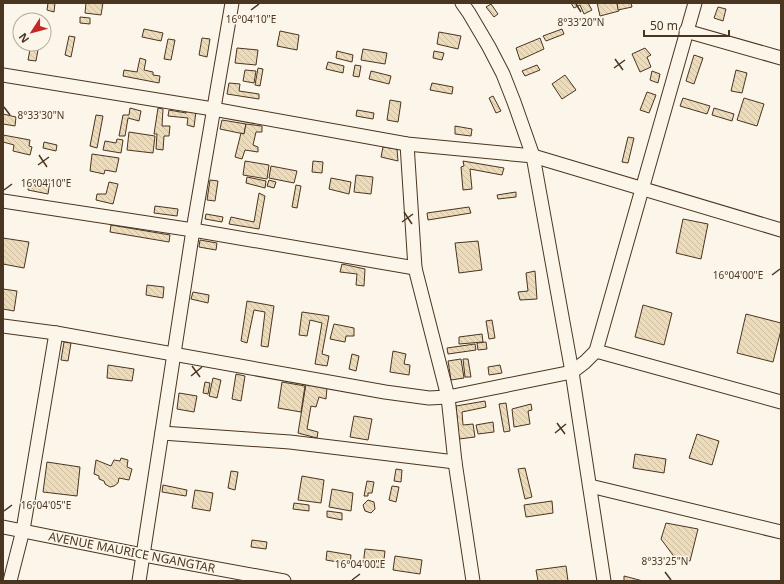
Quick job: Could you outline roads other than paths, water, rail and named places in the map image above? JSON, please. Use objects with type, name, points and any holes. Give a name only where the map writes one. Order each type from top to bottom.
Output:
[{"type":"street","points":[[139,581],[193,230],[232,3]]},
{"type":"street","points":[[462,3],[489,47],[502,74],[514,102],[533,156],[572,372],[604,581]]},
{"type":"street","points":[[3,326],[56,333],[385,392],[430,398],[448,397],[572,372],[596,351],[693,4]]},
{"type":"street","points":[[686,31],[781,58]]},
{"type":"street","points":[[3,75],[213,109],[407,144],[533,156],[781,230]]},
{"type":"street","points":[[407,144],[415,268],[448,397],[455,462],[473,581]]},
{"type":"street","points":[[3,201],[193,230],[415,268]]},
{"type":"street","points":[[10,581],[23,530],[56,333]]},
{"type":"street","points":[[596,351],[781,402]]},
{"type":"street","points":[[162,433],[290,442],[455,462]]},
{"type":"street","points":[[590,486],[781,532]]},
{"type":"street","name":"AVENUE MAURICE NGANGTAR","points":[[3,527],[267,579],[284,581]]}]
